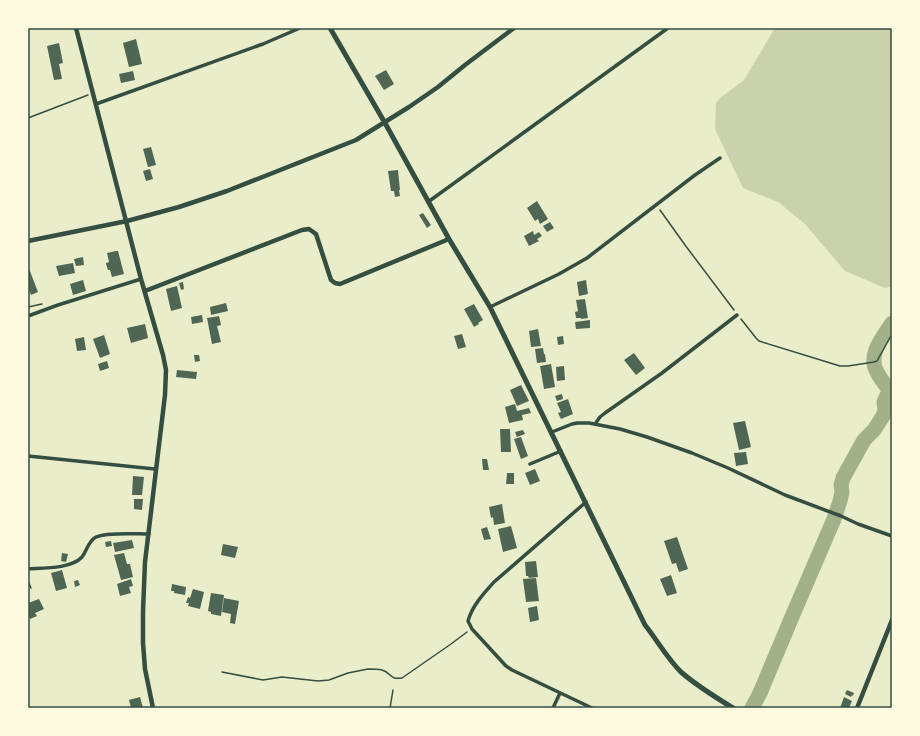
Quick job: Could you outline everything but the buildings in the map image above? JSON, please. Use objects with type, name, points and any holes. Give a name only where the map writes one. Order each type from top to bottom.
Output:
[{"type":"main road","points":[[330,28],[385,123],[449,239],[490,307],[645,624],[671,661],[682,672],[704,690],[733,708]]},
{"type":"street","points":[[76,28],[92,94],[96,104],[166,370],[165,395],[148,534],[143,611],[145,669],[153,708]]},
{"type":"street","points":[[96,104],[263,44],[300,28]]},
{"type":"street","points":[[28,241],[127,221],[179,207],[228,191],[356,140],[385,123],[438,87],[514,28]]},
{"type":"street","points":[[428,202],[668,28]]},
{"type":"street","points":[[490,307],[571,268],[587,258],[720,158]]},
{"type":"street","points":[[145,291],[302,230],[309,230],[316,234],[331,280],[340,284],[449,239]]},
{"type":"street","points":[[28,316],[141,278]]},
{"type":"street","points":[[595,424],[605,413],[662,373],[737,315]]},
{"type":"street","points":[[552,432],[577,423],[595,424],[620,429],[647,437],[685,450],[728,468],[785,496],[892,536]]},
{"type":"street","points":[[530,464],[561,451]]},
{"type":"street","points":[[28,456],[156,469]]},
{"type":"street","points":[[586,502],[489,587],[469,616],[468,621],[472,628],[508,668],[592,708]]},
{"type":"street","points":[[28,569],[58,567],[76,562],[83,555],[91,540],[98,536],[110,534],[148,534]]},
{"type":"street","points":[[857,708],[892,620]]},
{"type":"street","points":[[553,708],[560,693]]},
{"type":"path","points":[[28,118],[92,94]]},
{"type":"path","points":[[657,205],[737,315],[759,341],[840,366],[848,366],[877,361],[892,334]]},
{"type":"path","points":[[28,582],[31,588]]},
{"type":"path","points":[[222,672],[263,680],[282,677],[318,681],[329,680],[368,668],[384,671],[394,678],[401,678],[472,628]]},
{"type":"path","points":[[390,708],[393,690]]},
{"type":"green space","points":[[775,28],[892,28],[892,286],[885,288],[845,271],[805,224],[778,202],[743,188],[715,129],[716,103],[720,98],[744,80]]},
{"type":"waterway","points":[[752,708],[760,693],[834,519],[842,492],[841,485],[843,478],[864,440],[874,430],[883,416],[885,410],[884,402],[889,391],[874,366],[874,359],[877,346],[892,323]]}]
